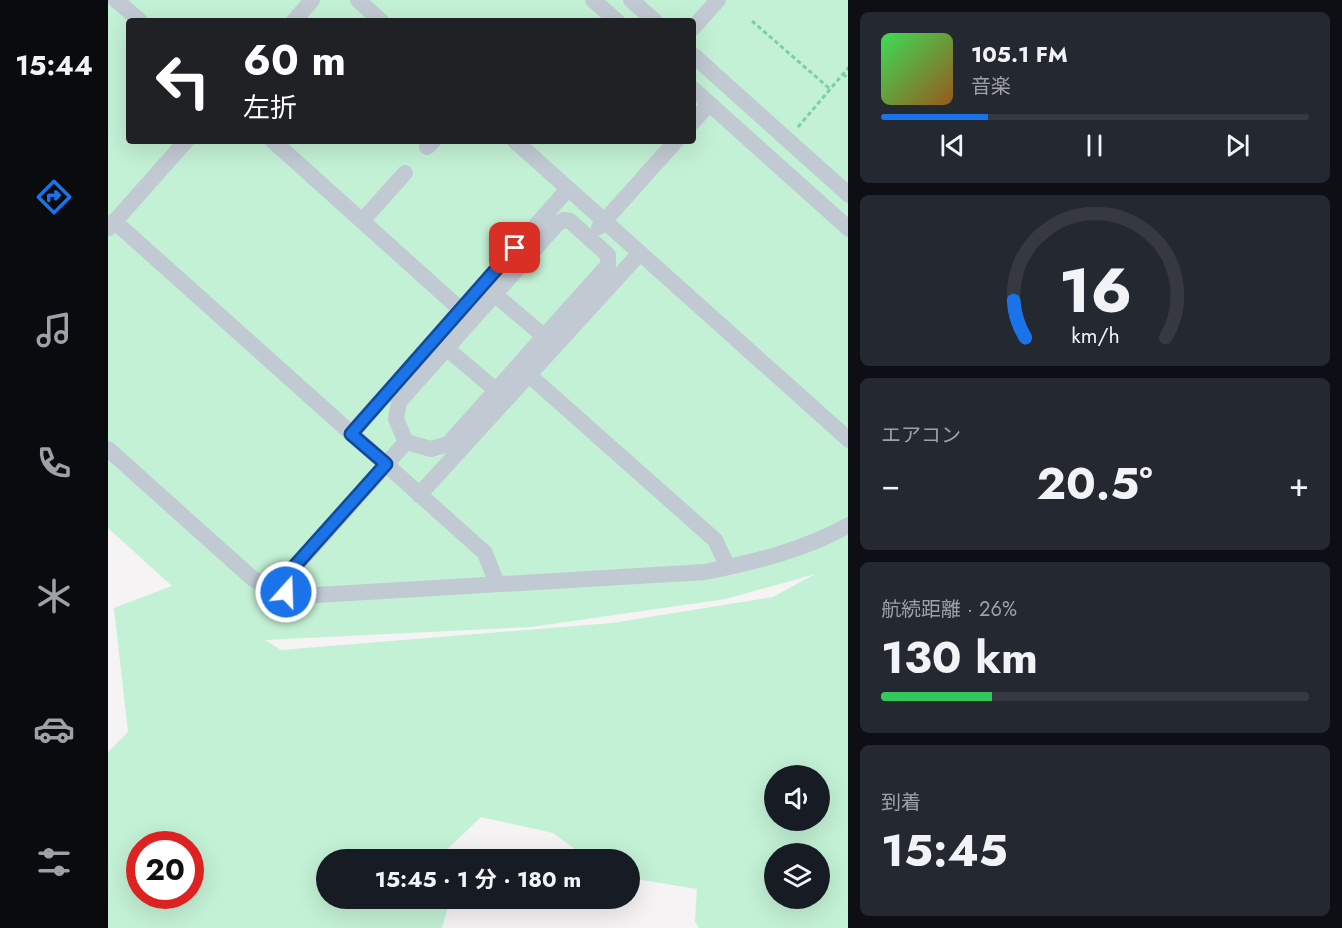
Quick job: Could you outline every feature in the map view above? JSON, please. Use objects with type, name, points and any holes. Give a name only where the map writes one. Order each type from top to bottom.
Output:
[{"type":"street","points":[[116,0],[137,18]]},
{"type":"street","points":[[297,18],[312,0]]},
{"type":"street","points":[[358,0],[378,18]]},
{"type":"street","points":[[593,0],[614,18]]},
{"type":"street","points":[[631,0],[652,18]]},
{"type":"street","points":[[696,25],[718,0]]},
{"type":"street","points":[[696,58],[848,194]]},
{"type":"street","points":[[696,93],[848,228]]},
{"type":"street","points":[[696,119],[709,104]]},
{"type":"street","points":[[183,144],[111,225],[386,464],[485,554],[497,584]]},
{"type":"street","points":[[276,144],[460,309]]},
{"type":"street","points":[[518,144],[848,439]]},
{"type":"street","points":[[590,238],[673,144]]},
{"type":"street","points":[[362,221],[405,172]]},
{"type":"street","points":[[351,434],[568,189]]},
{"type":"street","points":[[570,220],[608,255],[608,265],[448,444],[431,449],[406,442],[396,419],[399,402],[558,222],[570,220]]},
{"type":"street","points":[[419,495],[640,253]]},
{"type":"street","points":[[495,294],[545,337]]},
{"type":"street","points":[[446,348],[497,391]]},
{"type":"street","points":[[529,375],[715,540],[728,567]]},
{"type":"street","points":[[286,592],[292,569],[406,442]]},
{"type":"street","points":[[108,449],[252,578],[265,587],[286,592],[316,595],[705,572],[758,561],[821,540],[848,526]]},
{"type":"path","points":[[752,21],[830,89]]},
{"type":"path","points":[[792,133],[848,69]]},
{"type":"path","points":[[843,74],[848,78]]},
{"type":"green space","points":[[108,0],[848,0],[848,928],[699,928],[695,921],[697,889],[640,880],[640,849],[575,849],[553,833],[481,817],[447,849],[316,849],[316,909],[448,909],[442,928],[108,928],[108,752],[128,732],[114,608],[172,586],[108,528]],"holes":[[[815,574],[773,597],[612,623],[281,650],[265,640],[531,627],[726,599]]]},
{"type":"route","points":[[286,592],[292,569],[386,464],[351,434],[515,248]]}]
